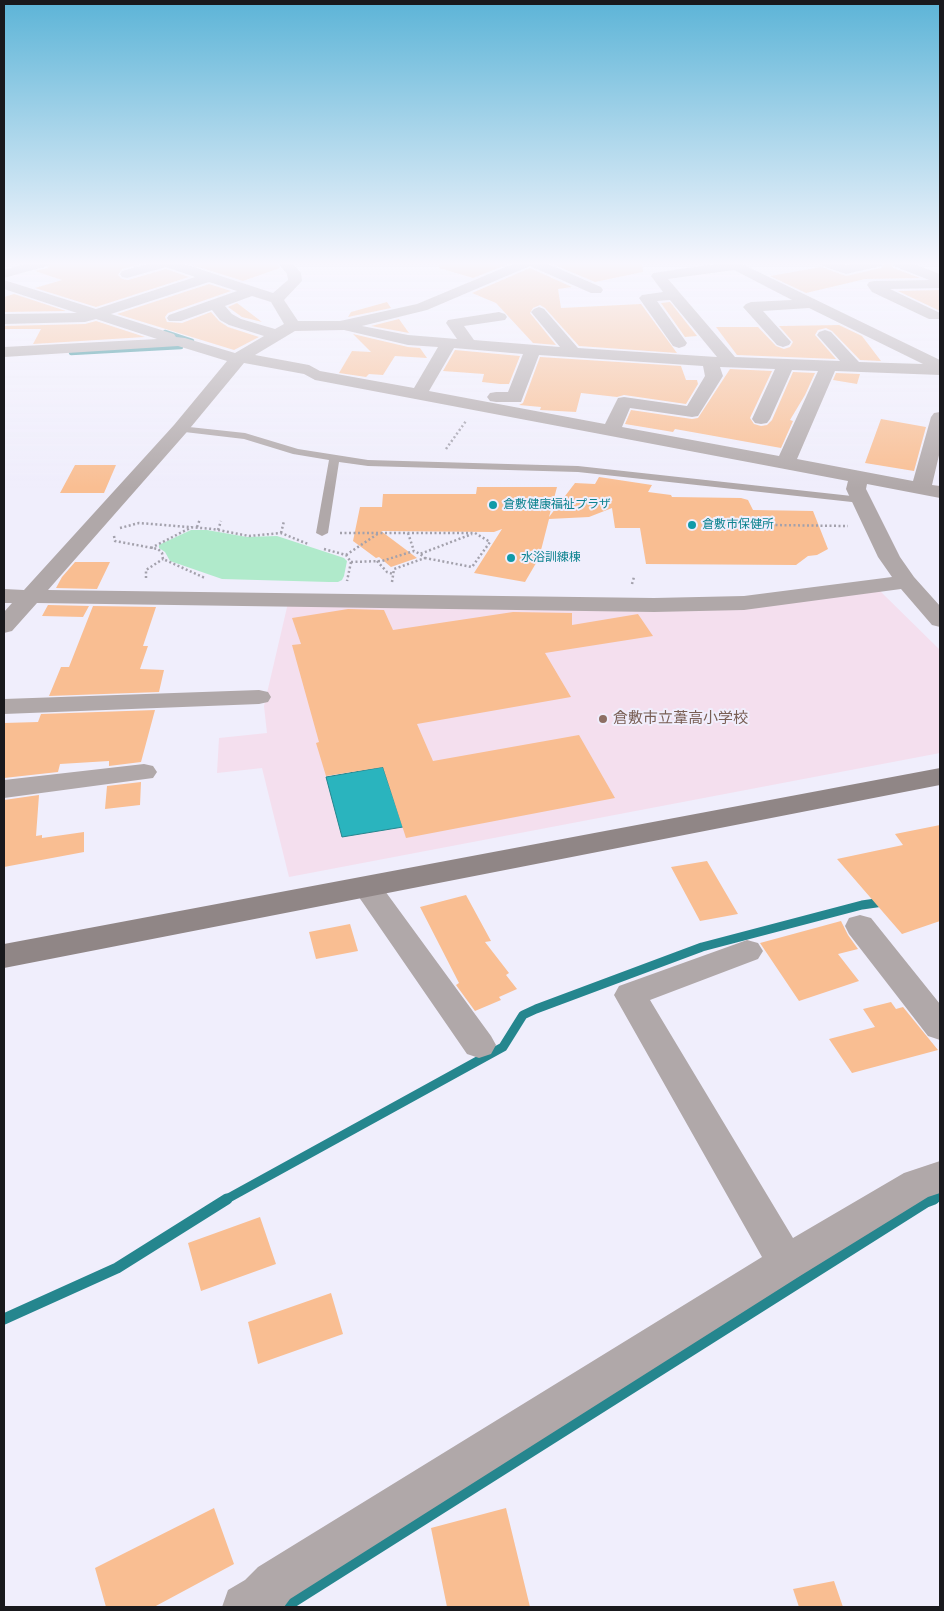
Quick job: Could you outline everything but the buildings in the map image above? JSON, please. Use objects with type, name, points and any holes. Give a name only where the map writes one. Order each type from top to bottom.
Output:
[{"type":"street","points":[[171,338],[239,358],[309,370],[315,375],[612,427],[788,460],[858,476],[926,487],[940,417]]},
{"type":"street","points":[[4,626],[180,429],[239,358],[270,338]]},
{"type":"street","points":[[399,338],[532,350],[710,362],[940,368]]},
{"type":"street","points":[[464,338],[469,345]]},
{"type":"street","points":[[561,338],[574,353]]},
{"type":"street","points":[[676,338],[679,343]]},
{"type":"street","points":[[710,338],[730,363]]},
{"type":"street","points":[[780,338],[783,342]]},
{"type":"street","points":[[828,338],[853,366]]},
{"type":"street","points":[[880,338],[940,368]]},
{"type":"street","points":[[4,352],[168,344],[179,341]]},
{"type":"street","points":[[420,392],[449,343]]},
{"type":"street","points":[[496,397],[515,398],[532,350]]},
{"type":"street","points":[[612,427],[633,381],[633,357]]},
{"type":"street","points":[[624,402],[692,412],[714,376],[710,362]]},
{"type":"street","points":[[761,419],[786,364]]},
{"type":"street","points":[[788,460],[830,366]]},
{"type":"street","points":[[858,476],[856,489],[889,557],[906,582],[940,620]]},
{"type":"street","points":[[4,596],[654,605],[744,603],[906,582]]},
{"type":"street","points":[[4,707],[258,697]]},
{"type":"street","points":[[4,789],[144,772]]},
{"type":"street","points":[[4,956],[940,776]]},
{"type":"street","points":[[367,887],[479,1045]]},
{"type":"street","points":[[860,926],[940,1027]]},
{"type":"street","points":[[747,951],[630,995],[786,1263]]},
{"type":"street","points":[[245,1607],[262,1597],[274,1583],[786,1263],[917,1184],[940,1177]]},
{"type":"lane","points":[[180,429],[244,436],[298,452],[334,459],[394,465],[578,469],[861,500]]},
{"type":"lane","points":[[322,533],[334,459]]},
{"type":"path","points":[[450,454],[445,451],[446,447],[478,405]]},
{"type":"path","points":[[150,548],[195,527],[200,519]]},
{"type":"path","points":[[280,533],[284,520]]},
{"type":"path","points":[[218,530],[221,521]]},
{"type":"path","points":[[120,529],[140,523],[195,527],[249,536],[280,533],[308,544],[320,537],[322,533],[475,533],[490,542],[472,567],[425,558],[414,551],[377,561],[351,562]]},
{"type":"path","points":[[771,525],[856,526]]},
{"type":"path","points":[[346,555],[380,533]]},
{"type":"path","points":[[408,533],[414,551]]},
{"type":"path","points":[[420,554],[475,533]]},
{"type":"path","points":[[113,534],[115,541],[150,548],[162,553],[163,559],[170,563],[212,580]]},
{"type":"path","points":[[317,547],[346,555],[351,562],[347,582]]},
{"type":"path","points":[[392,583],[394,569],[425,558]]},
{"type":"path","points":[[377,561],[387,572],[393,574]]},
{"type":"path","points":[[630,585],[634,582],[634,577]]},
{"type":"path","points":[[339,583],[355,582]]},
{"type":"path","points":[[385,583],[399,584]]},
{"type":"shaded area","name":"倉敷市立葦高小学校","points":[[878,589],[940,650],[940,753],[289,877],[262,768],[217,773],[219,738],[267,733],[264,706],[288,603],[644,608]]},
{"type":"green space","points":[[191,530],[207,530],[247,537],[277,536],[344,558],[347,561],[344,576],[338,582],[222,579],[170,561],[165,552],[159,548],[159,545]]},
{"type":"water","points":[[383,767],[403,827],[342,837],[326,777]]},
{"type":"waterway","points":[[184,338],[192,341]]},
{"type":"waterway","points":[[71,353],[181,347]]},
{"type":"waterway","points":[[225,1200],[503,1047],[523,1015],[536,1009],[702,947],[862,905],[883,902]]},
{"type":"waterway","points":[[930,1200],[940,1197]]},
{"type":"waterway","points":[[4,1319],[117,1268],[227,1199]]},
{"type":"waterway","points":[[285,1607],[926,1202],[934,1199]]},
{"type":"place","name":"倉敷健康福祉プラザ","points":[[493,505]]},
{"type":"place","name":"倉敷市保健所","points":[[692,525]]},
{"type":"place","name":"水浴訓練棟","points":[[511,558]]},
{"type":"place","name":"倉敷市立葦高小学校","points":[[603,719]]}]
